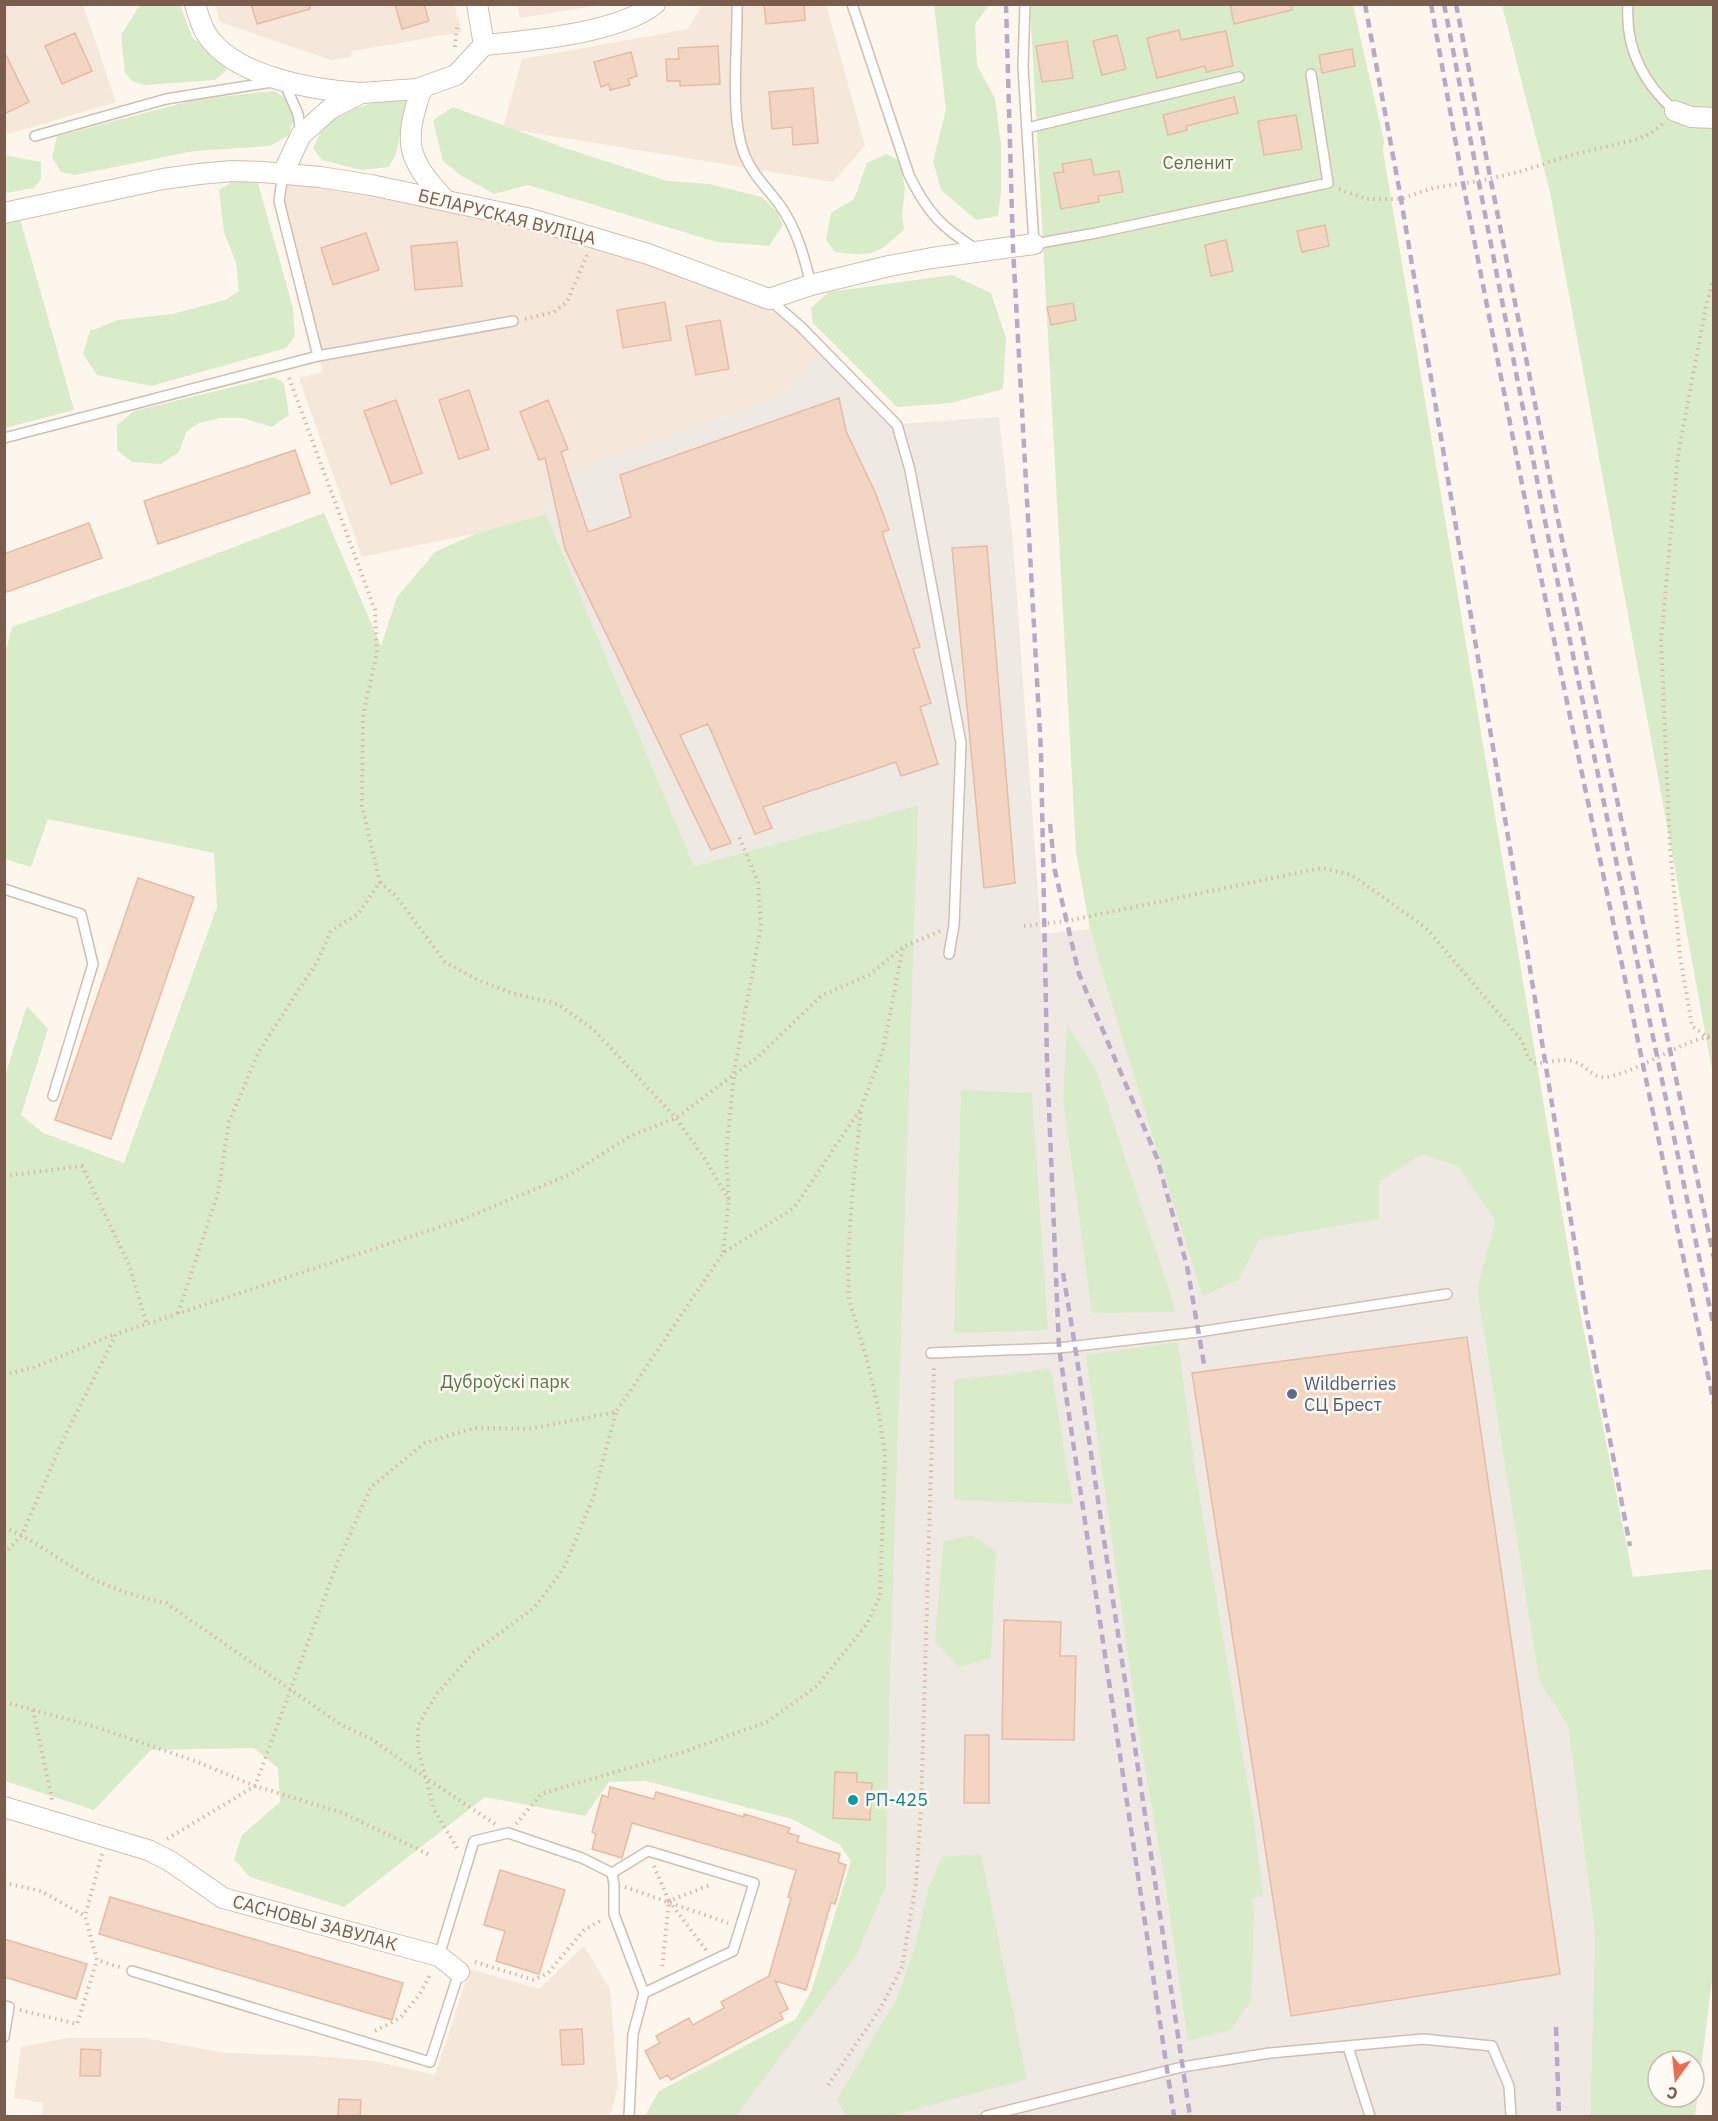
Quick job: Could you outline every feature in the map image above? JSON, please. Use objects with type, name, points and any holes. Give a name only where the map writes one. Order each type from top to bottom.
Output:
[{"type":"street","points":[[195,4],[207,34],[226,54],[253,69],[283,80],[325,90],[361,93],[422,88],[456,75],[483,45],[511,43],[597,29],[624,22],[655,4]]},
{"type":"street","points":[[477,4],[483,45]]},
{"type":"street","points":[[422,88],[412,119],[411,152],[419,169],[446,201]]},
{"type":"street","points":[[283,173],[301,135],[330,109],[361,93]]},
{"type":"street","points":[[1675,111],[1691,117],[1713,118]]},
{"type":"street","name":"БЕЛАРУСКАЯ ВУЛІЦА","points":[[4,213],[172,178],[232,171],[283,173],[371,185],[531,219],[648,254],[769,299]]},
{"type":"street","points":[[769,299],[811,285],[889,266],[1034,244]]},
{"type":"street","name":"САСНОВЫ ЗАВУЛАК","points":[[4,1807],[148,1850],[223,1898],[437,1962],[466,1967]]},
{"type":"lane","points":[[737,4],[736,97],[739,137],[744,155],[753,172],[779,204],[792,225],[801,245],[811,285]]},
{"type":"lane","points":[[852,4],[909,175],[921,200],[938,221],[957,237],[981,252]]},
{"type":"lane","points":[[1025,4],[1023,67],[1034,244],[1107,231],[1328,183],[1311,74]]},
{"type":"lane","points":[[1628,4],[1628,32],[1635,56],[1652,87],[1675,111]]},
{"type":"lane","points":[[1027,128],[1239,77]]},
{"type":"lane","points":[[34,136],[166,99],[283,80],[298,114],[301,135]]},
{"type":"lane","points":[[283,173],[279,201],[318,356]]},
{"type":"lane","points":[[769,299],[801,327],[897,424],[910,470],[961,743],[954,925],[949,954]]},
{"type":"lane","points":[[4,438],[318,356],[513,321]]},
{"type":"lane","points":[[4,889],[81,914],[93,964],[53,1096]]},
{"type":"lane","points":[[932,1353],[1059,1348],[1198,1332],[1447,1294]]},
{"type":"lane","points":[[437,1962],[474,1841],[508,1833],[582,1858],[612,1873]]},
{"type":"lane","points":[[612,1873],[648,1851],[754,1883],[733,1951],[644,1993]]},
{"type":"lane","points":[[612,1873],[614,1914],[644,1993],[633,2034],[629,2116]]},
{"type":"lane","points":[[132,1971],[430,2062],[466,1967]]},
{"type":"lane","points":[[4,2037],[7,2006]]},
{"type":"lane","points":[[986,2116],[1182,2067],[1270,2053],[1423,2039],[1492,2046],[1509,2086],[1511,2116]]},
{"type":"lane","points":[[1348,2047],[1370,2116]]},
{"type":"path","points":[[1328,183],[1342,191],[1366,199],[1401,199],[1433,188],[1519,172],[1568,156],[1638,139],[1663,124],[1675,111]]},
{"type":"path","points":[[513,321],[554,312],[567,302],[594,238]]},
{"type":"path","points":[[1713,278],[1678,455],[1660,641],[1670,846],[1680,956],[1692,1026],[1713,1043]]},
{"type":"path","points":[[284,366],[375,610],[377,653],[363,715],[362,806],[380,882],[396,896],[445,962],[478,980],[512,993],[558,1004],[594,1030],[676,1118],[707,1162],[729,1200]]},
{"type":"path","points":[[723,1253],[729,1200],[726,1155],[734,1073],[761,926],[758,882],[738,834]]},
{"type":"path","points":[[1024,926],[1067,921],[1321,868],[1352,875],[1426,928],[1522,1041],[1533,1063],[1546,1064],[1566,1060],[1576,1062],[1596,1077],[1611,1076],[1670,1052],[1688,1041],[1713,1034]]},
{"type":"path","points":[[178,1314],[218,1193],[229,1122],[259,1051],[317,962],[331,931],[358,914],[380,882]]},
{"type":"path","points":[[4,1375],[35,1367],[116,1334],[460,1220],[571,1174],[630,1136],[676,1118],[776,1040],[821,996],[869,975],[903,947],[954,925]]},
{"type":"path","points":[[466,1864],[434,1810],[418,1750],[418,1725],[436,1695],[474,1652],[534,1608],[564,1568],[592,1498],[616,1412],[723,1253],[794,1208],[861,1108],[883,1050],[903,947]]},
{"type":"path","points":[[4,1527],[22,1535],[87,1575],[134,1597],[166,1603],[340,1724],[373,1740],[508,1833],[541,1794],[683,1752],[766,1722],[817,1686],[867,1624],[880,1596],[885,1454],[878,1408],[866,1356],[849,1300],[848,1260],[852,1196],[861,1108]]},
{"type":"path","points":[[4,1176],[82,1166],[129,1265],[147,1325]]},
{"type":"path","points":[[4,1554],[22,1535],[62,1442],[116,1334]]},
{"type":"path","points":[[828,2085],[880,2009],[902,1967],[916,1883],[921,1809],[932,1353]]},
{"type":"path","points":[[148,1850],[255,1786],[338,1561],[370,1487],[425,1443],[474,1428],[529,1430],[616,1412]]},
{"type":"path","points":[[4,1702],[93,1726],[183,1757],[255,1786],[343,1813],[432,1856]]},
{"type":"path","points":[[33,1710],[58,1823]]},
{"type":"path","points":[[7,2006],[77,2024],[97,1960],[85,1916],[104,1847]]},
{"type":"path","points":[[648,1851],[669,1901],[714,1960]]},
{"type":"path","points":[[669,1901],[731,1876]]},
{"type":"path","points":[[4,1883],[41,1891],[85,1916]]},
{"type":"path","points":[[614,1884],[741,1927]]},
{"type":"path","points":[[661,1985],[669,1901]]},
{"type":"path","points":[[466,1967],[534,1980],[548,1973],[584,1930],[614,1914]]},
{"type":"path","points":[[97,1960],[132,1971]]},
{"type":"path","points":[[355,2039],[400,2018],[419,1995],[437,1962]]},
{"type":"shaded area","points":[[517,4],[602,4],[602,5],[520,18]]},
{"type":"shaded area","points":[[826,4],[865,146],[833,182],[503,128],[522,59],[688,29],[702,5]]},
{"type":"shaded area","points":[[5,5],[83,5],[116,102],[5,135]]},
{"type":"shaded area","points":[[215,5],[454,5],[462,32],[353,51],[350,57],[331,60],[220,22]]},
{"type":"shaded area","points":[[283,173],[446,201],[769,299],[825,350],[779,397],[544,480],[546,514],[477,533],[362,557],[299,378],[323,372],[279,201]]},
{"type":"shaded area","points":[[825,350],[897,424],[999,417],[1013,542],[1041,934],[1090,929],[1202,1296],[1238,1281],[1259,1240],[1379,1219],[1379,1182],[1422,1154],[1457,1166],[1495,1220],[1477,1290],[1539,1680],[1568,1726],[1595,1934],[1590,2116],[736,2116],[857,1955],[886,1886],[917,805],[694,866],[546,514],[543,480],[779,397]]},
{"type":"shaded area","points":[[584,1946],[610,1989],[618,2086],[610,2116],[42,2116],[43,2103],[14,2098],[21,2047],[67,2038],[145,2038],[224,2053],[374,2061],[435,2075],[470,1969],[539,1989]]},
{"type":"green space","points":[[140,5],[180,5],[193,39],[219,55],[227,70],[215,80],[145,85],[132,81],[125,73],[121,35]]},
{"type":"green space","points":[[934,5],[989,5],[975,24],[977,65],[995,98],[1001,145],[1001,192],[998,216],[976,220],[941,190],[933,161],[946,110]]},
{"type":"green space","name":"Селенит","points":[[1030,5],[1353,5],[1384,141],[1383,151],[1572,1272],[1633,1577],[1713,1569],[1714,1964],[1703,2049],[1646,2049],[1646,2109],[1696,2109],[1695,2116],[1590,2116],[1595,1934],[1568,1726],[1539,1680],[1477,1290],[1495,1220],[1457,1166],[1422,1154],[1379,1182],[1379,1219],[1259,1240],[1238,1281],[1202,1296],[1090,929],[1076,852]]},
{"type":"green space","points":[[1502,5],[1713,5],[1713,1075],[1550,192]]},
{"type":"green space","points":[[274,91],[290,101],[294,119],[288,136],[270,146],[194,151],[75,175],[61,172],[52,157],[57,136],[198,99]]},
{"type":"green space","points":[[404,99],[410,107],[402,124],[396,154],[389,167],[361,170],[322,160],[313,148],[324,125],[356,108],[379,101]]},
{"type":"green space","points":[[453,107],[562,147],[667,181],[709,184],[762,197],[777,212],[783,225],[769,246],[717,242],[528,185],[494,194],[460,175],[443,161],[433,120]]},
{"type":"green space","points":[[886,154],[900,161],[905,189],[902,214],[904,229],[887,244],[873,252],[857,254],[835,252],[826,240],[831,213],[854,199],[867,163]]},
{"type":"green space","points":[[4,155],[41,162],[41,179],[34,188],[5,193]]},
{"type":"green space","points":[[233,181],[258,183],[293,308],[295,336],[286,348],[151,386],[97,375],[83,354],[90,331],[118,320],[172,314],[225,300],[239,291],[236,263],[224,232],[219,190]]},
{"type":"green space","points":[[20,219],[74,410],[5,428],[5,223]]},
{"type":"green space","points":[[952,275],[991,293],[1006,338],[1003,389],[951,403],[897,407],[813,323],[811,308],[829,292]]},
{"type":"green space","points":[[274,377],[284,383],[289,415],[272,427],[243,418],[220,418],[199,423],[187,431],[179,452],[161,464],[132,462],[117,450],[117,425],[134,411]]},
{"type":"green space","name":"Дуброўскі парк","points":[[324,513],[381,646],[397,597],[435,552],[477,533],[546,514],[694,866],[918,805],[890,1685],[886,1886],[857,1955],[736,2116],[645,2116],[659,2091],[796,2019],[812,1989],[851,1861],[840,1845],[792,1819],[646,1781],[609,1782],[585,1816],[485,1797],[344,1907],[250,1877],[234,1859],[242,1835],[280,1802],[278,1768],[254,1748],[151,1750],[94,1810],[5,1781],[4,1079],[27,1006],[48,1029],[21,1115],[43,1133],[124,1163],[217,907],[214,853],[48,819],[31,867],[5,859],[4,648],[7,647],[12,627],[152,578]]},
{"type":"green space","points":[[1067,1024],[1097,1072],[1176,1312],[1092,1313],[1063,1099]]},
{"type":"green space","points":[[961,1090],[1032,1093],[1048,1330],[954,1333]]},
{"type":"green space","points":[[1178,1342],[1196,1476],[1254,1821],[1263,1896],[1252,1898],[1254,1912],[1251,2001],[1230,2030],[1188,2041],[1165,1882],[1139,1734],[1086,1355]]},
{"type":"green space","points":[[1051,1369],[1073,1504],[954,1500],[954,1380]]},
{"type":"green space","points":[[971,1535],[996,1552],[991,1658],[959,1667],[935,1641],[943,1542]]},
{"type":"green space","points":[[981,1854],[1027,2079],[891,2116],[847,2116],[837,2100],[897,1998],[914,1950],[929,1886],[942,1857]]},
{"type":"building","points":[[251,4],[310,4],[310,9],[257,24]]},
{"type":"building","points":[[395,4],[424,4],[429,21],[402,29]]},
{"type":"building","points":[[764,4],[804,4],[805,20],[766,24]]},
{"type":"building","points":[[1230,4],[1291,4],[1292,10],[1234,24]]},
{"type":"building","points":[[1179,30],[1181,40],[1226,31],[1233,66],[1206,72],[1205,66],[1157,78],[1147,38]]},
{"type":"building","points":[[75,33],[92,71],[62,84],[45,46]]},
{"type":"building","points":[[1117,35],[1126,69],[1102,75],[1093,41]]},
{"type":"building","points":[[1067,41],[1073,78],[1042,82],[1036,46]]},
{"type":"building","points":[[718,46],[720,84],[680,86],[680,81],[667,81],[666,59],[679,59],[678,48]]},
{"type":"building","points":[[1352,49],[1355,66],[1322,73],[1319,55]]},
{"type":"building","points":[[4,51],[29,102],[4,114]]},
{"type":"building","points":[[631,52],[637,76],[628,79],[630,85],[610,90],[609,84],[601,87],[594,62]]},
{"type":"building","points":[[813,88],[818,143],[793,145],[792,127],[772,129],[769,92]]},
{"type":"building","points":[[1234,97],[1238,113],[1186,126],[1187,130],[1168,135],[1163,115]]},
{"type":"building","points":[[1296,115],[1302,149],[1264,155],[1258,121]]},
{"type":"building","points":[[1091,159],[1094,175],[1119,171],[1123,192],[1098,196],[1099,202],[1061,209],[1054,173],[1064,172],[1062,164]]},
{"type":"building","points":[[1325,225],[1329,246],[1302,252],[1297,231]]},
{"type":"building","points":[[366,233],[379,270],[333,285],[321,248]]},
{"type":"building","points":[[1226,240],[1233,271],[1211,276],[1205,245]]},
{"type":"building","points":[[457,242],[462,286],[415,290],[411,246]]},
{"type":"building","points":[[665,302],[671,340],[623,348],[617,310]]},
{"type":"building","points":[[1073,303],[1076,320],[1051,325],[1047,307]]},
{"type":"building","points":[[720,320],[729,369],[696,375],[686,326]]},
{"type":"building","points":[[469,390],[489,449],[459,459],[439,400]]},
{"type":"building","points":[[839,398],[846,431],[875,492],[889,530],[882,532],[920,647],[913,649],[931,703],[920,707],[938,764],[901,776],[896,762],[763,807],[772,828],[755,834],[708,724],[680,735],[731,843],[711,850],[565,549],[545,458],[539,460],[520,412],[548,400],[568,449],[561,452],[588,532],[631,517],[620,475]]},
{"type":"building","points":[[396,400],[422,473],[391,484],[364,411]]},
{"type":"building","points":[[295,450],[310,493],[158,544],[144,501]]},
{"type":"building","points":[[89,523],[102,558],[4,593],[4,554]]},
{"type":"building","points":[[987,546],[1015,883],[984,888],[952,548]]},
{"type":"building","points":[[138,878],[194,897],[111,1139],[55,1120]]},
{"type":"building","points":[[1467,1337],[1560,1974],[1291,2016],[1192,1373]]},
{"type":"building","points":[[1004,1620],[1061,1622],[1060,1656],[1076,1656],[1074,1740],[1002,1739]]},
{"type":"building","points":[[965,1735],[989,1735],[989,1803],[964,1803]]},
{"type":"building","name":"РП-425","points":[[835,1772],[857,1773],[857,1782],[872,1783],[870,1820],[833,1818]]},
{"type":"building","points":[[610,1787],[654,1799],[656,1792],[790,1828],[788,1833],[799,1836],[797,1842],[840,1854],[838,1862],[846,1865],[835,1904],[831,1903],[806,1990],[775,1981],[788,2009],[780,2013],[783,2019],[671,2080],[668,2075],[660,2079],[645,2051],[660,2043],[656,2036],[689,2018],[693,2025],[724,2008],[721,2002],[769,1976],[791,1898],[788,1897],[796,1870],[632,1823],[622,1858],[592,1849],[596,1834],[592,1832],[602,1795],[608,1797]]},
{"type":"building","points":[[500,1870],[565,1890],[539,1974],[496,1961],[505,1931],[484,1925]]},
{"type":"building","points":[[110,1897],[403,1983],[392,2020],[99,1934]]},
{"type":"building","points":[[4,1939],[87,1964],[76,1999],[4,1977]]},
{"type":"building","points":[[582,2029],[584,2064],[562,2065],[560,2030]]},
{"type":"building","points":[[81,2049],[101,2050],[100,2076],[80,2076]]},
{"type":"building","points":[[339,2099],[361,2100],[360,2116],[338,2116]]},
{"type":"railway","points":[[1006,4],[1013,248],[1041,752],[1047,1061],[1059,1348],[1174,2116]]},
{"type":"railway","points":[[1365,4],[1401,199],[1586,1313],[1630,1546]]},
{"type":"railway","points":[[1431,4],[1463,183],[1530,525],[1714,1404]]},
{"type":"railway","points":[[1444,4],[1547,531],[1714,1328]]},
{"type":"railway","points":[[1456,4],[1560,530],[1714,1258]]},
{"type":"railway","points":[[1050,824],[1055,871],[1079,974],[1157,1158],[1187,1266],[1204,1364]]},
{"type":"railway","points":[[1063,1273],[1190,2116]]},
{"type":"railway","points":[[1556,2027],[1559,2116]]},
{"type":"place","name":"Wildberries СЦ Брест","points":[[1292,1394]]},
{"type":"place","name":"РП-425","points":[[853,1800]]}]
